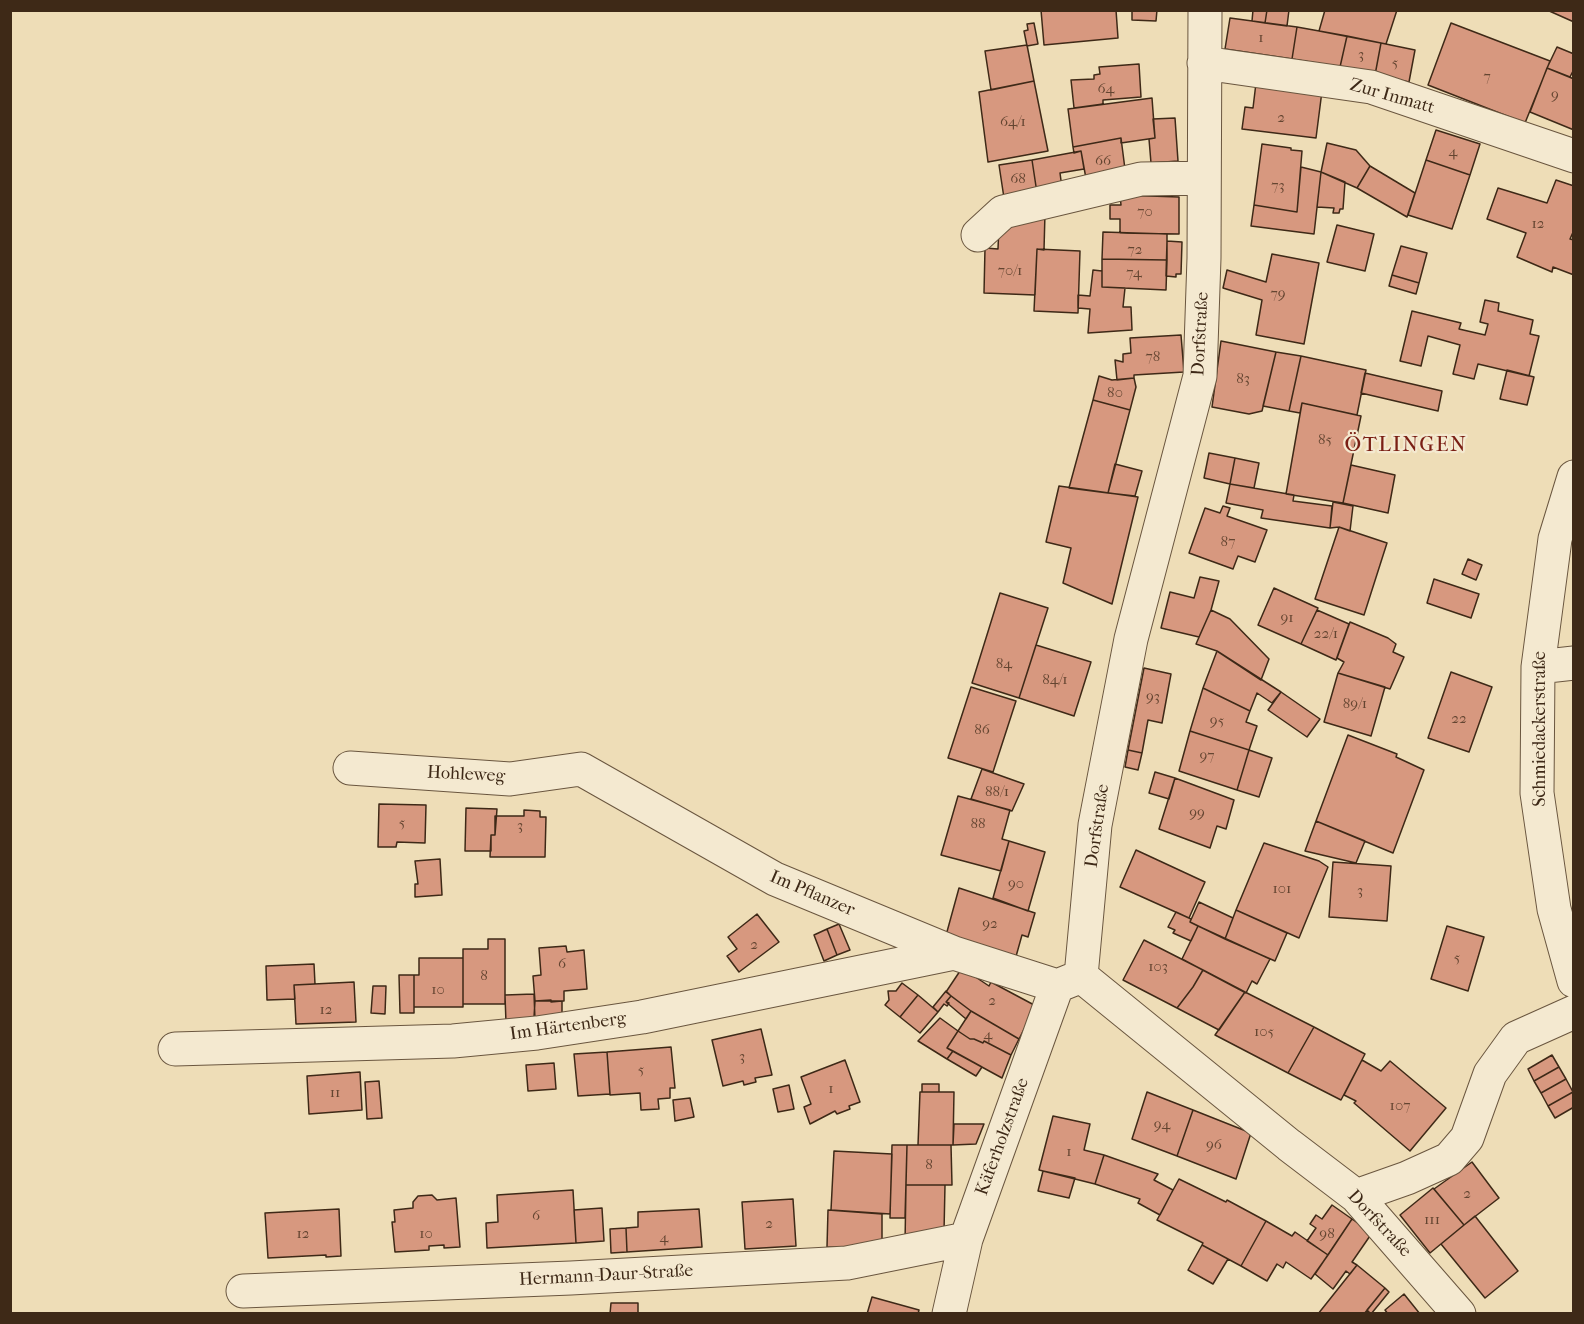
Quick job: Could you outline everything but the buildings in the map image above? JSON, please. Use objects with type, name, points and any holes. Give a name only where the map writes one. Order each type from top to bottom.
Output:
[{"type":"street","name":"Dorfstraße","points":[[1205,10],[1200,376],[1129,651],[1095,825],[1069,981],[1356,1196],[1459,1314]]},
{"type":"street","name":"Zur Inmatt","points":[[1204,63],[1371,87],[1574,156]]},
{"type":"street","points":[[978,235],[1003,212],[1141,179],[1204,178]]},
{"type":"street","name":"Schmiedackerstraße","points":[[1574,477],[1555,539],[1538,667],[1537,793],[1554,909],[1574,981]]},
{"type":"street","points":[[1538,667],[1574,663]]},
{"type":"street","name":"Hohleweg","points":[[350,768],[510,779],[581,769]]},
{"type":"street","name":"Im Pflanzer","points":[[581,769],[775,879],[954,953],[1069,981]]},
{"type":"street","name":"Im Härtenberg","points":[[175,1049],[453,1041],[537,1034],[642,1017],[954,953]]},
{"type":"street","name":"Käferholzstraße","points":[[949,1314],[966,1239],[1069,981]]},
{"type":"street","points":[[1356,1196],[1407,1178],[1449,1159],[1467,1138],[1490,1074],[1516,1038],[1574,1012]]},
{"type":"street","name":"Hermann-Daur-Straße","points":[[243,1291],[571,1278],[847,1263],[966,1239]]},
{"type":"district","name":"ÖTLINGEN","points":[[1406,446]]}]
